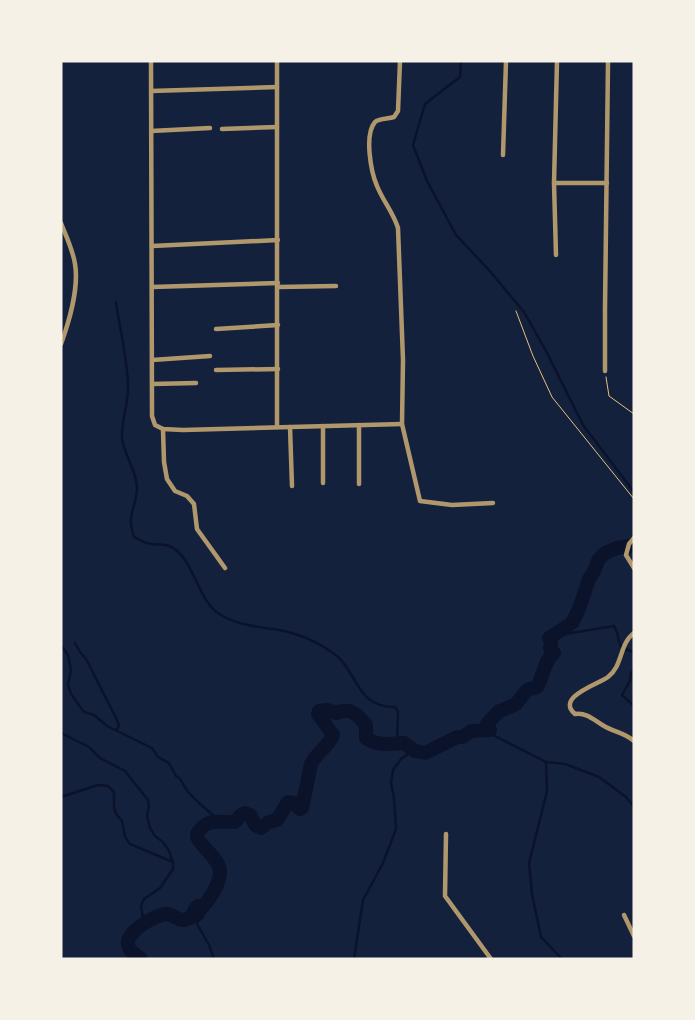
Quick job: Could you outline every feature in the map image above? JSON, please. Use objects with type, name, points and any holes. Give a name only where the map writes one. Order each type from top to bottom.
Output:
[{"type":"street","points":[[151,61],[152,416],[155,424],[163,429],[183,430],[402,424]]},
{"type":"street","points":[[277,61],[278,428]]},
{"type":"street","points":[[400,61],[398,111],[394,117],[378,120],[375,123],[370,146],[372,169],[377,188],[390,208],[398,228],[403,360],[402,424],[420,500],[452,505],[493,503]]},
{"type":"street","points":[[503,155],[506,61]]},
{"type":"street","points":[[556,255],[554,183],[557,61]]},
{"type":"street","points":[[605,371],[604,309],[608,61]]},
{"type":"street","points":[[151,91],[277,87]]},
{"type":"street","points":[[222,129],[276,127]]},
{"type":"street","points":[[151,130],[210,128]]},
{"type":"street","points":[[554,183],[607,183]]},
{"type":"street","points":[[61,223],[72,250],[76,267],[69,317],[61,344]]},
{"type":"street","points":[[152,246],[278,240]]},
{"type":"street","points":[[152,288],[278,285],[336,286]]},
{"type":"street","points":[[216,329],[278,325]]},
{"type":"street","points":[[152,360],[210,356]]},
{"type":"street","points":[[216,370],[278,369]]},
{"type":"street","points":[[152,384],[196,383]]},
{"type":"street","points":[[359,425],[359,484]]},
{"type":"street","points":[[323,426],[323,483]]},
{"type":"street","points":[[290,427],[292,486]]},
{"type":"street","points":[[163,429],[164,462],[168,480],[176,490],[187,496],[194,504],[196,529],[225,568]]},
{"type":"street","points":[[634,538],[626,551],[626,555],[634,568]]},
{"type":"street","points":[[634,633],[624,644],[613,672],[604,680],[577,694],[570,705],[570,709],[575,714],[578,713],[594,719],[634,741]]},
{"type":"street","points":[[446,834],[445,896],[491,959]]},
{"type":"street","points":[[624,915],[634,936]]},
{"type":"path","points":[[516,311],[533,356],[552,397],[634,500]]},
{"type":"path","points":[[605,371],[609,396],[634,414]]},
{"type":"water","points":[[197,899],[201,900],[204,906],[204,918],[197,924],[185,916],[189,906]]},
{"type":"waterway","points":[[461,61],[460,77],[425,104],[413,145],[427,181],[456,235],[524,312],[583,425],[634,492]]},
{"type":"waterway","points":[[116,302],[128,385],[122,438],[135,476],[137,489],[131,517],[134,537],[145,543],[165,545],[176,550],[188,565],[207,602],[221,615],[242,624],[279,630],[303,637],[338,657],[345,664],[366,696],[373,702],[382,706],[395,707],[398,711],[397,744]]},
{"type":"waterway","points":[[141,959],[131,951],[128,945],[128,940],[136,929],[149,920],[162,915],[167,914],[183,920],[191,917],[203,907],[217,885],[220,872],[219,867],[197,837],[197,834],[205,825],[214,822],[235,822],[245,813],[251,816],[255,825],[261,828],[269,822],[277,820],[288,802],[294,803],[300,809],[302,808],[311,764],[329,743],[333,735],[318,714],[319,711],[327,710],[336,713],[350,711],[357,715],[366,725],[366,738],[370,741],[384,744],[404,743],[415,751],[425,753],[457,737],[463,737],[471,731],[490,730],[487,724],[498,712],[516,704],[527,690],[537,687],[548,660],[554,653],[550,648],[551,642],[549,638],[572,623],[599,559],[605,553],[617,548],[634,545]]},
{"type":"waterway","points":[[553,636],[614,626],[622,648],[634,652]]},
{"type":"waterway","points":[[75,643],[86,659],[117,720],[119,726],[116,730]]},
{"type":"waterway","points":[[61,645],[68,655],[71,670],[68,685],[71,694],[84,712],[94,715],[107,726],[152,748],[158,757],[169,763],[188,792],[220,821]]},
{"type":"waterway","points":[[634,670],[622,695],[634,706]]},
{"type":"waterway","points":[[488,730],[493,735],[546,762],[565,764],[599,777],[626,797],[634,807]]},
{"type":"waterway","points":[[61,733],[89,747],[100,758],[125,771],[148,800],[147,816],[150,828],[169,851],[173,862],[173,869],[160,888],[144,899],[141,906],[144,924]]},
{"type":"waterway","points":[[354,959],[363,900],[383,863],[396,829],[391,783],[393,770],[401,759],[413,750]]},
{"type":"waterway","points":[[546,762],[547,791],[529,863],[532,894],[541,937],[562,959]]},
{"type":"waterway","points":[[61,797],[98,785],[108,786],[114,792],[116,814],[122,821],[125,837],[130,844],[173,862]]},
{"type":"waterway","points":[[196,922],[209,945],[214,959]]}]
